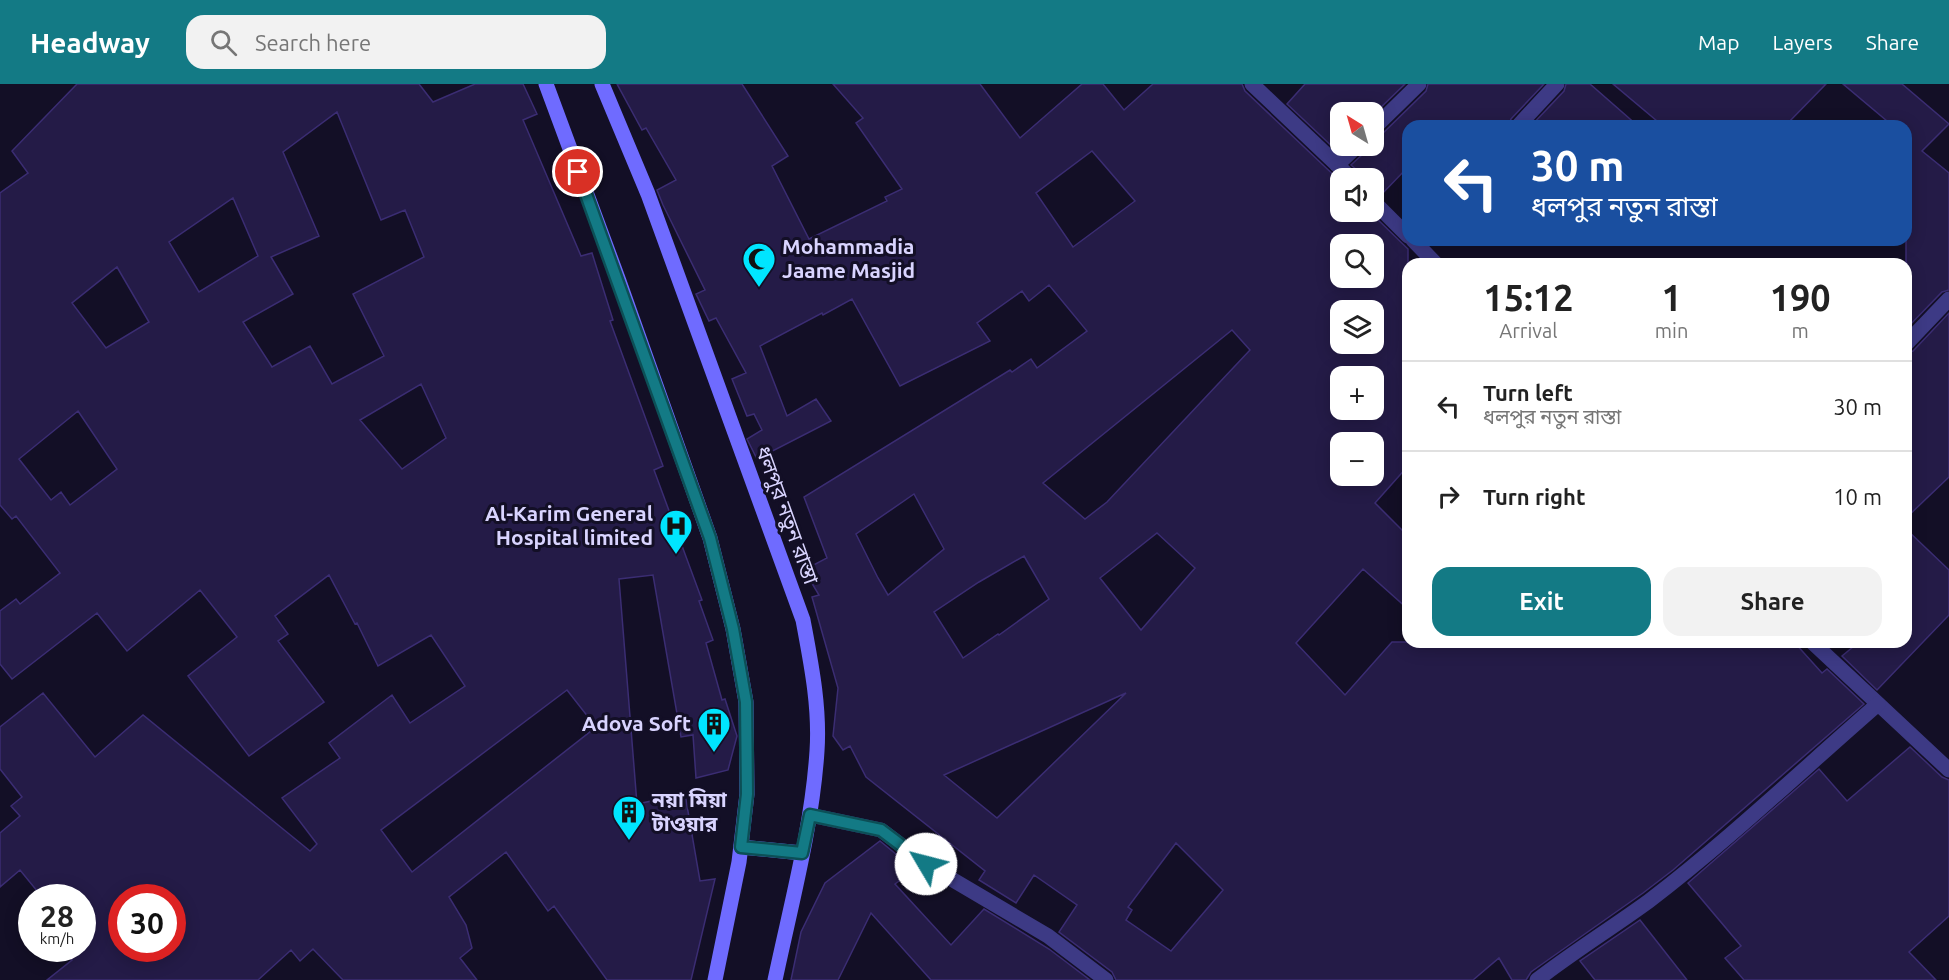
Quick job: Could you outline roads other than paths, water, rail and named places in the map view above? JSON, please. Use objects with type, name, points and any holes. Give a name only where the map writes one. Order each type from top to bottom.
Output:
[{"type":"main road","points":[[546,84],[619,281],[712,549],[733,629],[746,702],[747,794],[741,847],[715,980]]},
{"type":"main road","name":"ধলপুর নতুন রাস্তা","points":[[602,84],[648,194],[803,620],[816,694],[817,750],[810,815],[775,980]]},
{"type":"main road","points":[[741,847],[802,853]]},
{"type":"street","points":[[1252,84],[1340,168]]},
{"type":"street","points":[[1384,119],[1419,84]]},
{"type":"street","points":[[1524,120],[1557,84]]},
{"type":"street","points":[[1337,165],[1346,156]]},
{"type":"street","points":[[1384,212],[1402,230]]},
{"type":"street","points":[[1419,246],[1430,258]]},
{"type":"street","points":[[1912,338],[1949,299]]},
{"type":"street","points":[[1818,648],[1949,770]]},
{"type":"street","points":[[1537,980],[1566,957],[1648,901],[1878,704]]},
{"type":"street","points":[[810,815],[881,830],[926,864],[1048,936],[1106,980]]},
{"type":"place","name":"Mohammadia Jaame Masjid","points":[[759,288]]},
{"type":"place","name":"Al-Karim General Hospital limited","points":[[676,555]]},
{"type":"place","name":"Adova Soft","points":[[714,753]]},
{"type":"place","name":"নয়া মিয়া টাওয়ার","points":[[629,841]]}]
